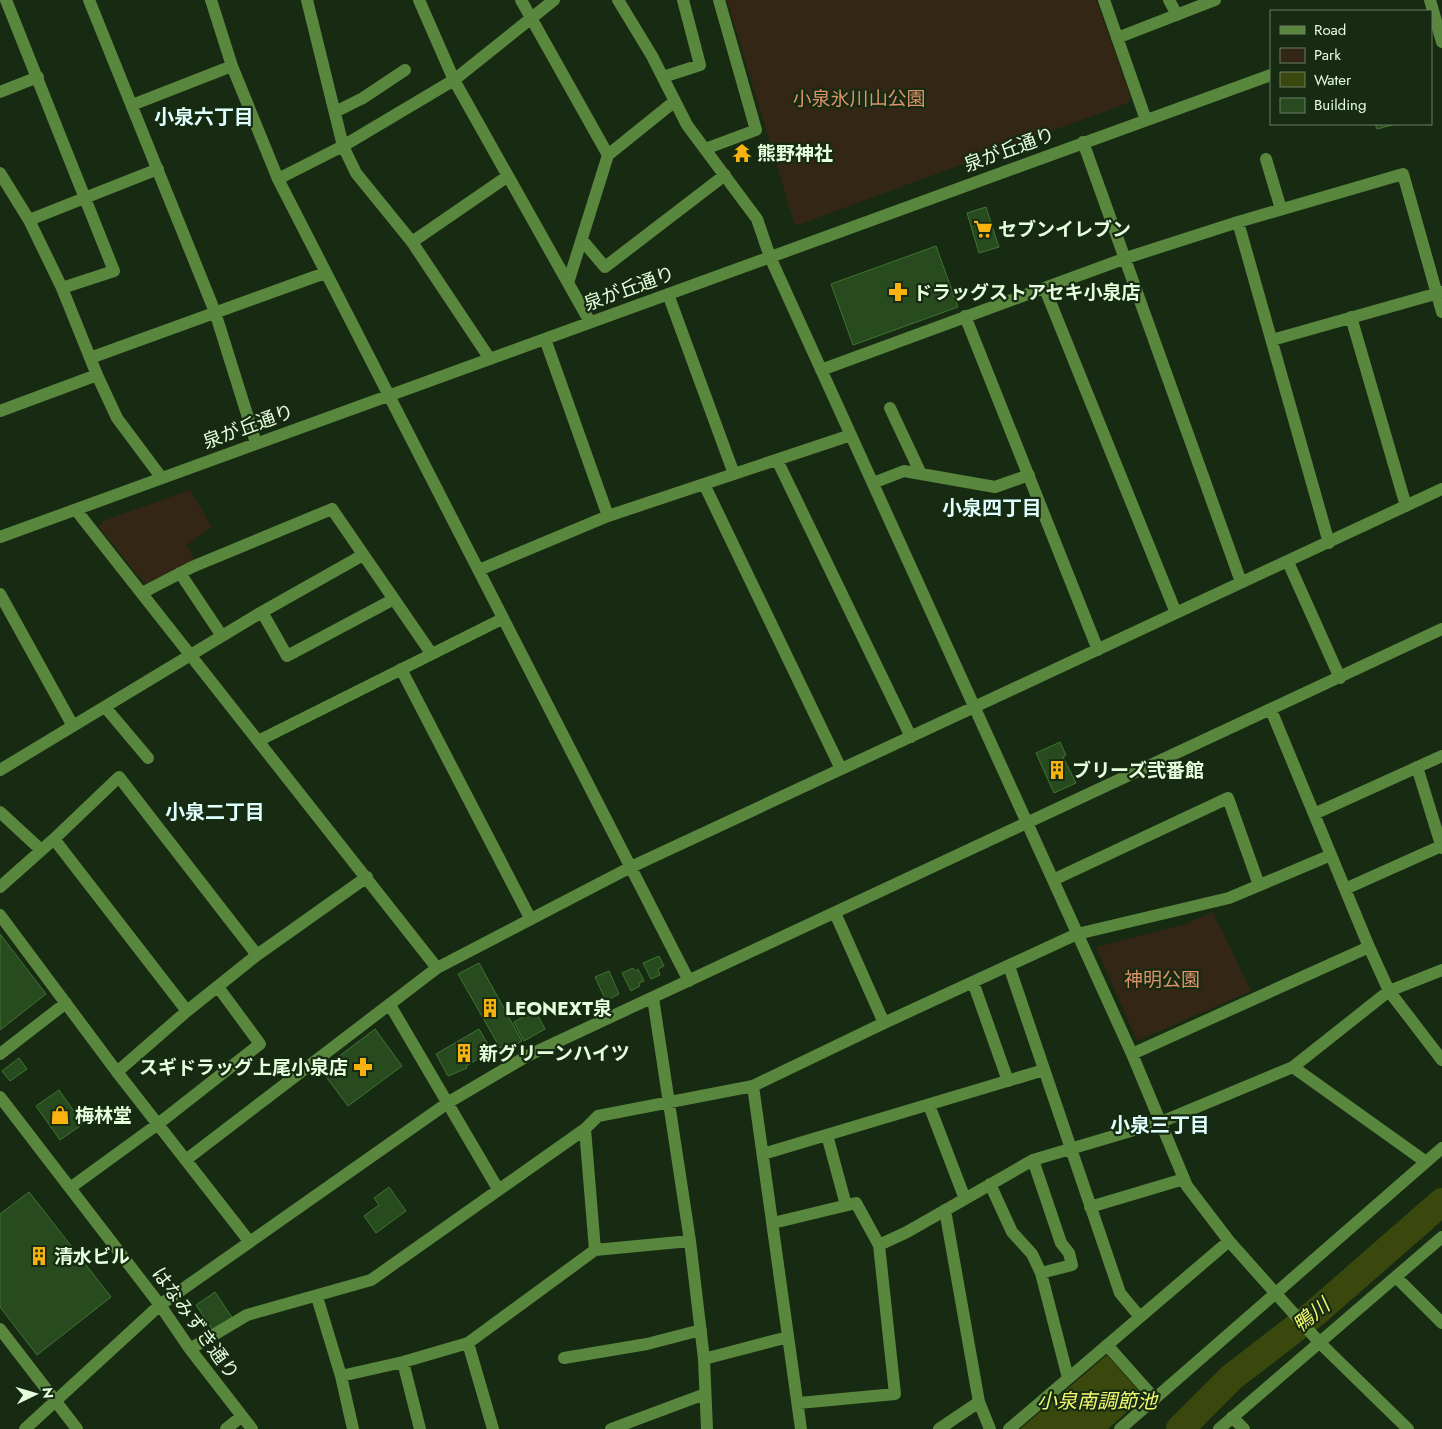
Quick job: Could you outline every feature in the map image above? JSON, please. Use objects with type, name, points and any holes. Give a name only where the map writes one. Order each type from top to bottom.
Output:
[{"type":"street","points":[[6,0],[114,271],[62,288]]},
{"type":"street","points":[[89,0],[215,312],[256,443]]},
{"type":"street","points":[[211,0],[232,66],[278,179],[689,981]]},
{"type":"street","points":[[307,0],[342,146],[356,173],[412,242],[490,359]]},
{"type":"street","points":[[419,0],[454,80],[590,322]]},
{"type":"street","points":[[520,0],[608,155]]},
{"type":"street","points":[[278,179],[342,146],[454,80],[554,0]]},
{"type":"street","points":[[618,0],[675,100],[687,125],[758,219],[770,257],[1132,1054],[1187,1186],[1229,1241],[1320,1343],[1408,1429]]},
{"type":"street","points":[[662,77],[700,65],[683,0]]},
{"type":"street","points":[[706,149],[756,130],[719,0]]},
{"type":"street","points":[[1104,0],[1146,120]]},
{"type":"street","points":[[1170,0],[1177,15]]},
{"type":"street","points":[[1117,38],[1215,0]]},
{"type":"street","points":[[1430,0],[1436,15],[1442,42]]},
{"type":"street","points":[[132,105],[232,66]]},
{"type":"street","points":[[335,112],[363,98],[405,70]]},
{"type":"street","name":"泉が丘通り","points":[[0,537],[1270,75]]},
{"type":"street","points":[[0,92],[38,77]]},
{"type":"street","points":[[568,283],[608,155],[675,100]]},
{"type":"street","points":[[1083,142],[1241,582]]},
{"type":"street","points":[[1266,159],[1281,209]]},
{"type":"street","points":[[29,220],[158,169]]},
{"type":"street","points":[[0,173],[29,220],[62,288],[97,375],[117,418],[161,477]]},
{"type":"street","points":[[821,370],[1126,258],[1238,222],[1403,174],[1439,292],[1442,312]]},
{"type":"street","points":[[582,240],[605,268],[725,175]]},
{"type":"street","points":[[412,242],[508,176]]},
{"type":"street","points":[[1238,222],[1329,543]]},
{"type":"street","points":[[90,358],[325,273]]},
{"type":"street","points":[[1045,289],[1176,613]]},
{"type":"street","points":[[1272,340],[1439,292]]},
{"type":"street","points":[[668,294],[734,474]]},
{"type":"street","points":[[965,316],[1098,650]]},
{"type":"street","points":[[1351,318],[1406,506]]},
{"type":"street","points":[[545,339],[608,516]]},
{"type":"street","points":[[0,411],[97,375]]},
{"type":"street","points":[[890,408],[921,474]]},
{"type":"street","points":[[479,570],[608,516],[851,435]]},
{"type":"street","points":[[777,460],[911,737]]},
{"type":"street","points":[[873,483],[904,471],[995,487],[1029,475]]},
{"type":"street","points":[[704,484],[841,769]]},
{"type":"street","points":[[187,1160],[437,968],[530,918],[631,867],[1442,489]]},
{"type":"street","points":[[142,593],[180,573],[332,509],[431,653]]},
{"type":"street","points":[[76,510],[260,740],[437,968]]},
{"type":"street","points":[[1,767],[105,707],[262,612],[363,555]]},
{"type":"street","points":[[1288,562],[1340,678]]},
{"type":"street","points":[[180,573],[222,636]]},
{"type":"street","points":[[0,594],[73,726]]},
{"type":"street","points":[[262,612],[286,656],[394,599]]},
{"type":"street","points":[[260,740],[502,619]]},
{"type":"street","points":[[25,1429],[160,1305],[449,1102],[527,1056],[1028,824],[1442,629]]},
{"type":"street","points":[[401,669],[530,918]]},
{"type":"street","points":[[105,707],[148,758]]},
{"type":"street","points":[[1271,710],[1369,948],[1389,991],[1442,1060]]},
{"type":"street","points":[[1314,814],[1442,756]]},
{"type":"street","points":[[1345,889],[1442,847],[1417,767]]},
{"type":"street","points":[[0,887],[119,777],[257,955]]},
{"type":"street","points":[[1053,880],[1228,798],[1259,885]]},
{"type":"street","points":[[0,812],[40,849]]},
{"type":"street","points":[[54,839],[187,1011]]},
{"type":"street","points":[[190,1349],[247,1315],[317,1297],[371,1280],[585,1129],[598,1116],[753,1086],[1077,934],[1229,898],[1330,855]]},
{"type":"street","points":[[117,1072],[187,1011],[257,955],[366,877]]},
{"type":"street","points":[[835,913],[884,1023]]},
{"type":"street","points":[[0,915],[117,1072],[249,1241]]},
{"type":"street","points":[[1132,1054],[1369,948]]},
{"type":"street","points":[[1008,966],[1120,1293],[1140,1317]]},
{"type":"street","points":[[879,1245],[907,1232],[1033,1160],[1161,1122],[1293,1067],[1389,991],[1442,970]]},
{"type":"street","points":[[973,982],[1008,1081]]},
{"type":"street","points":[[70,1188],[158,1124],[260,1044],[218,986]]},
{"type":"street","points":[[653,998],[690,1241],[704,1359],[708,1429]]},
{"type":"street","points":[[0,1054],[66,1003]]},
{"type":"street","points":[[390,1005],[449,1102],[498,1189]]},
{"type":"street","points":[[1293,1067],[1426,1162]]},
{"type":"street","points":[[763,1154],[1044,1070]]},
{"type":"street","points":[[753,1086],[788,1338],[799,1403],[801,1429]]},
{"type":"street","name":"はなみずき通り","points":[[0,1096],[252,1429]]},
{"type":"street","points":[[929,1105],[965,1198]]},
{"type":"street","points":[[585,1129],[595,1250]]},
{"type":"street","points":[[827,1135],[846,1205]]},
{"type":"street","points":[[1120,1429],[1277,1294],[1442,1148]]},
{"type":"street","points":[[1033,1160],[1061,1243],[1069,1253],[1072,1265],[1041,1274]]},
{"type":"street","points":[[1090,1207],[1184,1178]]},
{"type":"street","points":[[990,1184],[1012,1232],[1032,1254],[1041,1274],[1068,1378]]},
{"type":"street","points":[[773,1223],[856,1203],[879,1245],[895,1394],[799,1403]]},
{"type":"street","points":[[945,1210],[979,1402],[990,1429]]},
{"type":"street","points":[[1220,1429],[1442,1237]]},
{"type":"street","points":[[341,1376],[402,1362],[468,1343],[595,1250],[690,1241]]},
{"type":"street","points":[[1009,1429],[1229,1241]]},
{"type":"street","points":[[1396,1277],[1442,1322]]},
{"type":"street","points":[[317,1297],[341,1376],[354,1429]]},
{"type":"street","points":[[0,1329],[77,1429]]},
{"type":"street","points":[[564,1358],[647,1344],[700,1330]]},
{"type":"street","points":[[704,1359],[788,1338]]},
{"type":"street","points":[[468,1343],[493,1429]]},
{"type":"street","points":[[1107,1345],[1155,1399]]},
{"type":"street","points":[[402,1362],[420,1429]]},
{"type":"street","points":[[611,1429],[705,1394]]},
{"type":"street","points":[[939,1429],[979,1402]]},
{"type":"street","points":[[226,1429],[242,1416]]},
{"type":"street","points":[[1232,1418],[1244,1429]]},
{"type":"green space","name":"小泉氷川山公園","points":[[727,0],[1096,0],[1131,97],[1128,103],[795,226]]},
{"type":"green space","points":[[190,490],[212,527],[187,545],[194,559],[147,584],[143,582],[99,527],[103,521]]},
{"type":"green space","name":"神明公園","points":[[1213,912],[1251,991],[1137,1041],[1096,947],[1183,925]]},
{"type":"water","name":"小泉南調節池","points":[[1107,1355],[1144,1397],[1108,1429],[1020,1429]]},
{"type":"building","points":[[1375,125],[1392,125],[1377,129]]},
{"type":"building","points":[[986,207],[999,247],[979,253],[967,213]]},
{"type":"building","points":[[936,246],[958,307],[853,345],[831,284]]},
{"type":"building","name":"ブリーズ弐番館","points":[[1060,742],[1066,755],[1063,757],[1076,783],[1054,793],[1036,753]]},
{"type":"building","points":[[0,934],[46,994],[0,1030]]},
{"type":"building","points":[[659,956],[664,966],[658,969],[660,975],[651,979],[643,963]]},
{"type":"building","name":"LEONEXT泉","points":[[479,963],[522,1041],[505,1051],[503,1047],[500,1048],[458,974]]},
{"type":"building","points":[[633,968],[635,971],[638,969],[644,981],[639,983],[640,986],[631,991],[622,973]]},
{"type":"building","points":[[609,971],[619,994],[606,1001],[595,977]]},
{"type":"building","points":[[535,1010],[545,1029],[524,1041],[514,1022]]},
{"type":"building","points":[[375,1029],[402,1066],[348,1106],[321,1070]]},
{"type":"building","name":"新グリーンハイツ","points":[[479,1029],[492,1051],[466,1066],[467,1068],[448,1076],[436,1054]]},
{"type":"building","points":[[19,1058],[27,1069],[10,1081],[2,1071]]},
{"type":"building","points":[[59,1090],[83,1124],[60,1140],[36,1106]]},
{"type":"building","points":[[389,1187],[406,1211],[376,1233],[364,1216],[379,1205],[374,1198]]},
{"type":"building","name":"清水ビル","points":[[29,1192],[111,1297],[37,1355],[0,1307],[0,1214]]},
{"type":"building","points":[[215,1292],[233,1319],[214,1332],[196,1305]]},
{"type":"waterway","name":"鴨川","points":[[1180,1429],[1232,1377],[1315,1313],[1442,1202]]},
{"type":"place","name":"熊野神社","points":[[742,153]]},
{"type":"place","name":"セブンイレブン","points":[[983,229]]},
{"type":"place","name":"ドラッグストアセキ小泉店","points":[[898,292]]},
{"type":"place","name":"ブリーズ弐番館","points":[[1057,770]]},
{"type":"place","name":"LEONEXT泉","points":[[490,1008]]},
{"type":"place","name":"新グリーンハイツ","points":[[464,1053]]},
{"type":"place","name":"スギドラッグ上尾小泉店","points":[[363,1067]]},
{"type":"place","name":"梅林堂","points":[[60,1115]]},
{"type":"place","name":"清水ビル","points":[[39,1256]]},
{"type":"district","name":"小泉六丁目","points":[[204,117]]},
{"type":"district","name":"小泉四丁目","points":[[992,508]]},
{"type":"district","name":"小泉二丁目","points":[[215,812]]},
{"type":"district","name":"小泉三丁目","points":[[1160,1125]]}]
